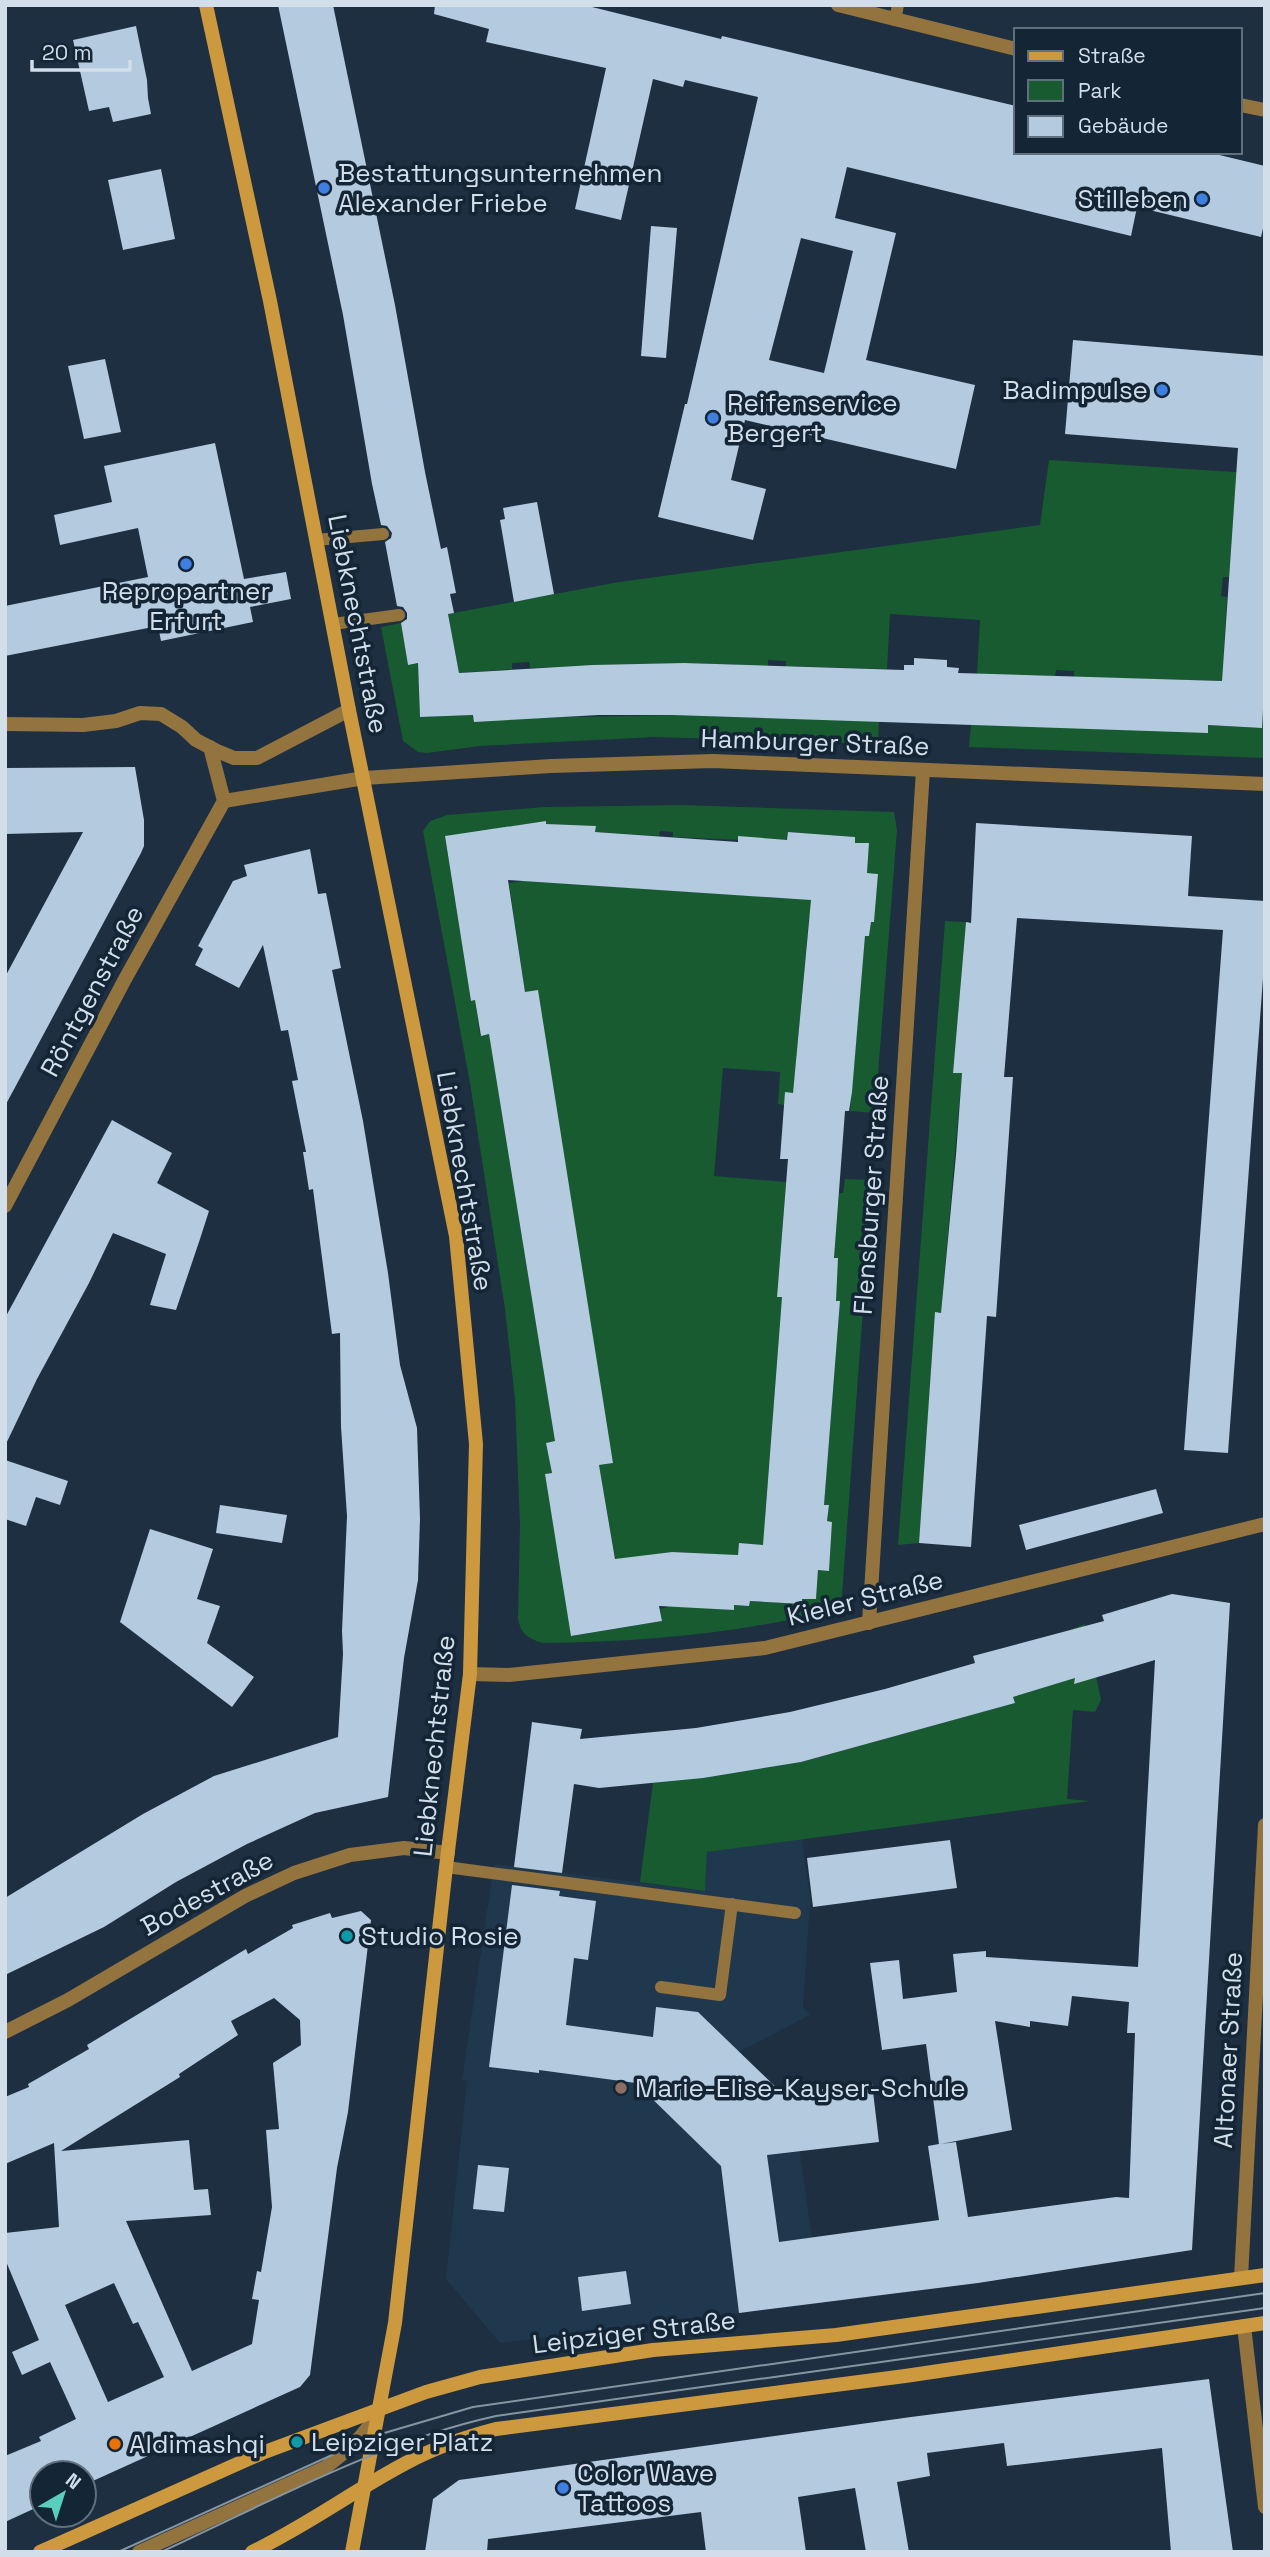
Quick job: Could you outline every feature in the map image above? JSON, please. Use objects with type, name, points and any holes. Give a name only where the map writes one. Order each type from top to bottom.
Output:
[{"type":"street","name":"Liebknechtstraße","points":[[206,5],[267,288],[456,1236],[476,1444],[470,1674],[395,2323],[379,2408]]},
{"type":"street","points":[[838,5],[897,12],[1014,48]]},
{"type":"street","points":[[1242,104],[1265,110]]},
{"type":"street","points":[[5,724],[83,724],[116,721],[140,713],[161,714],[182,727],[195,740],[234,758],[257,758],[349,710]]},
{"type":"street","points":[[210,747],[224,801],[364,778]]},
{"type":"street","name":"Hamburger Straße","points":[[364,778],[551,766],[713,761],[1265,784]]},
{"type":"street","name":"Flensburger Straße","points":[[869,1623],[923,770]]},
{"type":"street","name":"Röntgenstraße","points":[[5,1206],[124,981],[224,801]]},
{"type":"street","name":"Kieler Straße","points":[[470,1674],[509,1675],[754,1649],[1265,1524]]},
{"type":"street","name":"Altonaer Straße","points":[[1241,2278],[1265,1825]]},
{"type":"street","name":"Bodestraße","points":[[5,2032],[68,2000],[245,1896],[294,1873],[350,1855],[404,1848],[447,1860]]},
{"type":"street","name":"Leipziger Straße","points":[[40,2552],[262,2453],[379,2408],[426,2392],[511,2372],[653,2350],[836,2335],[1265,2275]]},
{"type":"street","points":[[252,2552],[324,2514],[407,2462],[466,2437],[496,2429],[905,2376],[1265,2323]]},
{"type":"street","points":[[1244,2326],[1265,2507]]},
{"type":"street","points":[[352,2552],[379,2408]]},
{"type":"street","points":[[139,2552],[326,2467],[352,2446],[369,2427],[379,2408]]},
{"type":"lane","points":[[317,540],[383,534]]},
{"type":"lane","points":[[333,624],[399,615]]},
{"type":"lane","points":[[447,1860],[795,1913]]},
{"type":"lane","points":[[661,1987],[720,1995],[732,1904]]},
{"type":"shaded area","name":"Marie-Elise-Kayser-Schule","points":[[802,1839],[810,1900],[803,2007],[810,2015],[739,2052],[793,2104],[821,2303],[500,2343],[446,2279],[467,2081],[462,2080],[494,1864],[705,1891],[707,1852]]},
{"type":"green space","points":[[1049,460],[1265,474],[1236,480],[1229,577],[1223,577],[1221,596],[1227,597],[1222,681],[1074,677],[1074,671],[1056,670],[1055,676],[977,674],[980,620],[890,614],[887,669],[786,666],[786,661],[768,660],[768,666],[684,663],[530,668],[529,662],[512,663],[512,669],[459,673],[448,614],[619,582],[1040,525]]},
{"type":"green space","points":[[401,623],[408,665],[418,663],[420,717],[672,715],[879,721],[878,744],[654,737],[418,752],[403,741],[381,627]]},
{"type":"green space","points":[[1265,673],[1265,758],[969,747],[971,724],[1208,725],[1261,728]]},
{"type":"green space","points":[[682,805],[894,812],[897,830],[875,1113],[850,1111],[865,936],[869,936],[871,922],[874,922],[878,874],[867,873],[869,843],[855,843],[855,837],[788,832],[787,842],[673,837],[673,832],[660,831],[659,836],[595,832],[595,827],[546,825],[546,821],[445,837],[471,1001],[475,1000],[480,1035],[489,1034],[555,1441],[546,1443],[552,1473],[545,1474],[572,1636],[662,1621],[660,1609],[672,1606],[734,1610],[734,1605],[749,1606],[750,1601],[802,1604],[802,1599],[816,1599],[818,1570],[829,1570],[832,1522],[827,1521],[829,1505],[824,1505],[840,1302],[831,1301],[838,1258],[834,1258],[839,1193],[843,1193],[845,1179],[869,1180],[863,1309],[842,1595],[832,1610],[725,1631],[616,1641],[543,1643],[526,1635],[518,1618],[520,1525],[515,1399],[505,1309],[470,1083],[423,831],[430,821],[447,815],[545,807]]},
{"type":"green space","points":[[542,878],[543,882],[782,898],[820,892],[809,917],[792,1106],[778,1104],[780,1072],[723,1068],[714,1176],[786,1182],[777,1296],[782,1297],[765,1516],[775,1546],[739,1544],[738,1555],[672,1552],[650,1555],[618,1574],[599,1465],[613,1463],[525,992],[509,883]]},
{"type":"green space","points":[[945,921],[966,922],[953,1072],[962,1073],[941,1313],[935,1313],[919,1543],[898,1545]]},
{"type":"green space","points":[[1085,1624],[1101,1700],[1095,1712],[1073,1710],[1067,1799],[1090,1801],[707,1852],[705,1891],[640,1882],[653,1783],[801,1762],[1015,1703],[1013,1697],[1083,1675],[1070,1630]]},
{"type":"building","points":[[278,5],[333,5],[395,305],[441,549],[447,547],[456,593],[450,594],[454,613],[448,614],[459,673],[684,663],[904,670],[904,665],[914,665],[914,658],[947,660],[947,667],[959,668],[958,673],[1222,681],[1238,448],[1065,434],[1073,340],[1265,356],[1265,673],[1262,728],[1208,725],[1208,733],[672,715],[599,715],[474,722],[473,715],[420,717],[418,663],[408,665],[401,623],[407,619],[407,613],[403,607],[397,606],[385,542],[391,538],[392,533],[387,526],[381,525],[372,484],[343,315]]},
{"type":"building","points":[[435,5],[584,5],[1014,106],[1014,154],[1215,154],[1265,166],[1265,220],[1261,237],[1137,207],[1131,236],[847,167],[835,218],[896,233],[866,360],[975,385],[956,469],[745,420],[731,480],[766,489],[753,540],[658,517],[758,97],[685,80],[683,87],[653,79],[621,220],[575,209],[606,68],[486,42],[489,29],[434,14]],"holes":[[[801,238],[853,251],[824,373],[769,360]]]},
{"type":"building","points":[[136,26],[151,114],[113,122],[109,107],[89,111],[73,40]]},
{"type":"building","points":[[161,169],[175,239],[123,250],[108,180]]},
{"type":"building","points":[[651,226],[677,228],[666,358],[641,356]]},
{"type":"building","points":[[105,359],[121,432],[84,439],[68,366]]},
{"type":"building","points":[[215,443],[244,579],[286,572],[291,599],[250,607],[253,622],[161,641],[158,626],[5,656],[5,606],[148,577],[138,528],[60,545],[54,515],[112,502],[104,466]]},
{"type":"building","points":[[537,502],[554,594],[514,602],[500,520],[505,519],[503,508]]},
{"type":"building","points":[[135,767],[144,820],[144,846],[5,1106],[5,977],[83,832],[5,834],[5,768]]},
{"type":"building","points":[[546,821],[546,824],[596,826],[595,832],[738,842],[738,836],[787,840],[788,832],[855,837],[855,843],[869,843],[867,873],[878,874],[874,922],[871,922],[869,936],[865,936],[852,1092],[849,1111],[845,1111],[834,1258],[838,1258],[836,1301],[840,1301],[824,1505],[829,1505],[827,1521],[832,1522],[829,1571],[818,1570],[816,1599],[802,1599],[802,1604],[750,1601],[749,1606],[734,1605],[734,1610],[659,1606],[662,1621],[571,1636],[545,1474],[552,1473],[546,1443],[555,1441],[489,1034],[481,1036],[475,1000],[471,1001],[445,836]],"holes":[[[508,880],[811,900],[793,1093],[785,1092],[780,1159],[788,1159],[777,1297],[782,1297],[763,1545],[739,1543],[738,1555],[672,1552],[615,1559],[599,1465],[613,1463],[538,990],[525,992]]]},
{"type":"building","points":[[976,823],[1192,836],[1188,896],[1265,901],[1265,951],[1228,1453],[1184,1450],[1223,930],[1017,918],[1004,1077],[1013,1077],[996,1317],[987,1316],[971,1547],[919,1543],[935,1312],[941,1313],[956,1155],[962,1073],[953,1073],[966,922],[971,923]]},
{"type":"building","points":[[310,849],[318,894],[326,893],[341,968],[332,970],[363,1121],[400,1365],[417,1428],[420,1519],[418,1580],[404,1658],[388,1797],[315,1813],[247,1844],[176,1882],[104,1927],[5,1975],[5,1898],[143,1814],[214,1776],[338,1737],[347,1516],[341,1427],[340,1333],[332,1334],[313,1189],[309,1190],[303,1152],[306,1152],[292,1081],[298,1080],[288,1030],[281,1031],[263,945],[239,988],[195,965],[203,949],[198,946],[233,881],[247,876],[244,865]]},
{"type":"building","points":[[112,1120],[172,1153],[157,1183],[209,1211],[200,1239],[176,1310],[150,1305],[166,1254],[113,1233],[5,1446],[5,1318]]},
{"type":"building","points":[[5,1460],[68,1481],[60,1505],[36,1497],[26,1526],[5,1519]]},
{"type":"building","points":[[1156,1489],[1163,1513],[1026,1550],[1019,1525]]},
{"type":"building","points":[[220,1505],[287,1515],[282,1543],[216,1533]]},
{"type":"building","points":[[150,1529],[213,1549],[197,1599],[220,1606],[207,1643],[254,1677],[232,1707],[120,1622]]},
{"type":"building","points":[[1172,1594],[1230,1603],[1192,2250],[978,2283],[739,2313],[721,2166],[636,2083],[539,2070],[539,2073],[489,2067],[512,1885],[560,1891],[559,1896],[596,1901],[588,1960],[574,1958],[566,2025],[653,2037],[656,2007],[698,2012],[783,2094],[872,2083],[879,2142],[767,2155],[779,2242],[939,2220],[928,2146],[939,2144],[926,2044],[882,2050],[870,1963],[899,1960],[903,1999],[957,1992],[953,1954],[986,1951],[986,1957],[1138,1967],[1155,1660],[1074,1684],[1075,1678],[1013,1697],[1015,1703],[801,1762],[703,1778],[599,1788],[574,1784],[562,1873],[514,1867],[532,1722],[582,1729],[580,1739],[696,1728],[790,1712],[975,1663],[973,1656],[1104,1621],[1102,1615]],"holes":[[[1072,1996],[1129,2002],[1127,2033],[1135,2033],[1129,2198],[1116,2197],[968,2217],[956,2142],[941,2144],[1012,2130],[995,2021],[1030,2027],[1030,2021],[1068,2026]]]},
{"type":"building","points":[[950,1840],[957,1888],[813,1907],[807,1858]]},
{"type":"building","points":[[361,1911],[371,1920],[348,2112],[337,2168],[310,2375],[300,2387],[98,2479],[98,2459],[28,2459],[28,2511],[5,2522],[5,2456],[41,2441],[39,2437],[76,2419],[50,2362],[22,2375],[12,2352],[39,2340],[5,2259],[5,2233],[59,2227],[54,2143],[5,2164],[5,2097],[29,2087],[28,2084],[89,2049],[87,2045],[246,1949],[248,1954],[293,1928],[292,1925],[330,1913],[332,1918]],"holes":[[[274,1998],[300,2020],[301,2045],[273,2063],[279,2129],[266,2130],[272,2207],[261,2272],[257,2271],[252,2299],[259,2300],[252,2344],[192,2371],[126,2221],[211,2215],[208,2189],[194,2190],[189,2140],[61,2151],[180,2077],[179,2074],[238,2035],[231,2021]],[[114,2283],[133,2324],[138,2322],[164,2377],[108,2402],[65,2305]]]},
{"type":"building","points":[[478,2165],[509,2168],[504,2212],[473,2209]]},
{"type":"building","points":[[626,2271],[631,2304],[582,2311],[578,2277]]},
{"type":"building","points":[[1209,2379],[1233,2552],[1171,2552],[1162,2448],[1007,2466],[1004,2443],[927,2453],[930,2476],[897,2482],[909,2552],[866,2552],[855,2488],[798,2497],[806,2552],[706,2552],[701,2512],[488,2539],[487,2552],[425,2552],[433,2499],[459,2480],[911,2417]]},
{"type":"tram line","points":[[118,2552],[374,2436],[473,2407],[1265,2293]]},
{"type":"tram line","points":[[161,2552],[367,2457],[452,2427],[496,2416],[1265,2308]]},
{"type":"place","name":"Bestattungsunternehmen Alexander Friebe","points":[[324,188]]},
{"type":"place","name":"Stilleben","points":[[1202,199]]},
{"type":"place","name":"Badimpulse","points":[[1162,390]]},
{"type":"place","name":"Reifenservice Bergert","points":[[713,418]]},
{"type":"place","name":"Repropartner Erfurt","points":[[186,564]]},
{"type":"place","name":"Studio Rosie","points":[[347,1936]]},
{"type":"place","name":"Marie-Elise-Kayser-Schule","points":[[621,2088]]},
{"type":"place","name":"Leipziger Platz","points":[[297,2442]]},
{"type":"place","name":"Aldimashqi","points":[[115,2444]]},
{"type":"place","name":"Color Wave Tattoos","points":[[563,2488]]}]
